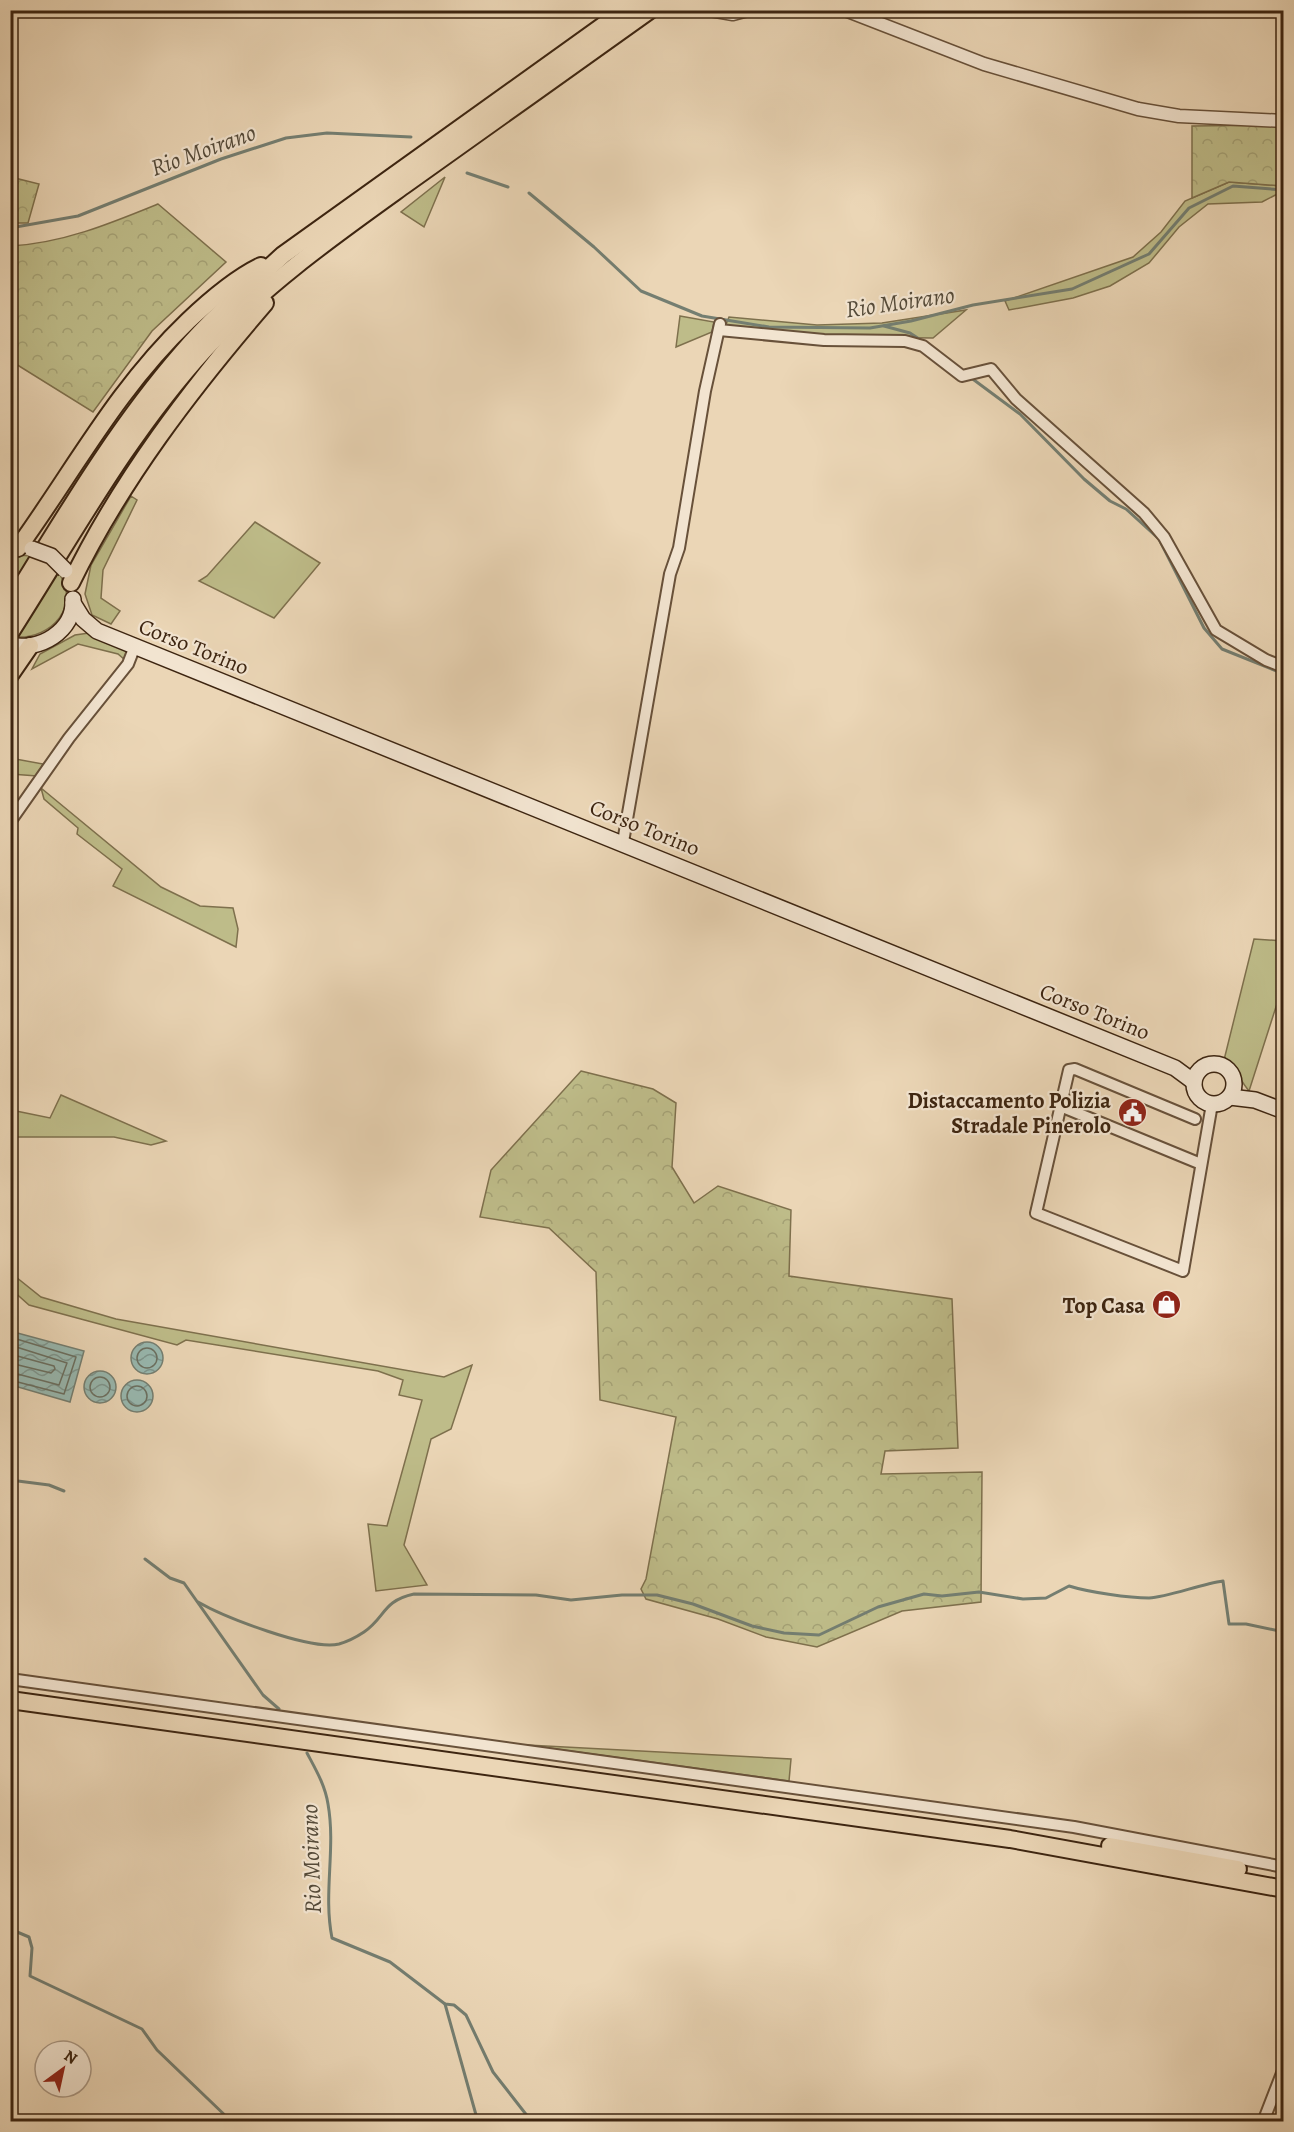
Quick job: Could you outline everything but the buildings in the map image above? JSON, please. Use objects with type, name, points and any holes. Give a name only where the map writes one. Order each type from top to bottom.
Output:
[{"type":"main road","points":[[10,605],[117,436],[183,351],[283,255],[625,10]]},
{"type":"main road","points":[[10,675],[17,642],[131,442],[206,348],[257,297],[300,262],[650,10]]},
{"type":"main road","points":[[97,631],[83,619],[73,603],[68,577],[51,556],[20,549],[106,416],[153,354],[206,305],[250,271],[283,255]]},
{"type":"main road","points":[[68,577],[179,407],[300,262]]},
{"type":"main road","points":[[17,642],[46,642],[59,632],[69,619],[73,603]]},
{"type":"main road","points":[[59,632],[97,631]]},
{"type":"main road","name":"Corso Torino","points":[[97,631],[1197,1075]]},
{"type":"main road","points":[[1212,1064],[1224,1067],[1230,1072],[1232,1090],[1222,1103],[1212,1104],[1199,1098],[1197,1075],[1212,1064]]},
{"type":"main road","points":[[1232,1090],[1284,1111]]},
{"type":"main road","points":[[10,1691],[1008,1828],[1284,1878]]},
{"type":"main road","points":[[10,1700],[1010,1839],[1284,1889]]},
{"type":"street","points":[[710,10],[733,14],[748,10]]},
{"type":"street","points":[[845,10],[984,64],[1138,109],[1179,116],[1284,122]]},
{"type":"street","points":[[623,842],[670,574],[679,548],[705,391],[720,327],[824,340],[905,341],[922,346],[967,375],[990,369],[1016,399],[1144,513],[1164,537],[1216,630],[1266,660],[1284,667]]},
{"type":"street","points":[[10,822],[69,738],[128,664],[135,646]]},
{"type":"street","points":[[1195,1119],[1072,1068],[1068,1072],[1036,1213],[1183,1271],[1212,1104]]},
{"type":"street","points":[[1060,1106],[1201,1164]]},
{"type":"street","points":[[10,1679],[1062,1825],[1284,1867]]},
{"type":"street","points":[[1263,2121],[1284,2068]]},
{"type":"green space","points":[[1283,125],[1283,186],[1229,182],[1192,198],[1192,126]]},
{"type":"green space","points":[[11,177],[39,184],[28,223],[11,223]]},
{"type":"green space","points":[[445,177],[424,227],[401,212]]},
{"type":"green space","points":[[1229,182],[1283,186],[1283,191],[1262,202],[1208,204],[1179,227],[1149,263],[1110,286],[1073,298],[1009,310],[1005,301],[1133,257],[1161,232],[1185,201]]},
{"type":"green space","points":[[158,204],[226,262],[152,331],[93,412],[11,361],[11,246],[67,237]]},
{"type":"green space","points":[[966,310],[933,338],[842,337],[725,327],[729,317],[817,325],[882,323]]},
{"type":"green space","points":[[680,316],[714,322],[712,332],[676,347]]},
{"type":"green space","points":[[131,496],[137,500],[103,570],[101,598],[120,611],[111,624],[92,615],[85,594],[91,565]]},
{"type":"green space","points":[[255,522],[320,563],[274,618],[199,581],[207,576]]},
{"type":"green space","points":[[17,555],[32,556],[11,589],[11,558]]},
{"type":"green space","points":[[58,572],[65,584],[67,596],[60,618],[41,632],[16,637]]},
{"type":"green space","points":[[89,633],[128,651],[125,660],[118,654],[78,644],[32,669],[40,654],[75,635]]},
{"type":"green space","points":[[10,758],[43,764],[37,776],[11,774]]},
{"type":"green space","points":[[41,788],[161,887],[200,906],[233,908],[238,929],[236,947],[113,886],[122,869],[77,834],[78,828],[44,799]]},
{"type":"green space","points":[[1254,939],[1283,941],[1283,985],[1249,1091],[1236,1071],[1224,1060]]},
{"type":"green space","points":[[581,1071],[653,1089],[676,1103],[672,1167],[694,1203],[718,1186],[791,1210],[789,1276],[952,1299],[958,1448],[885,1451],[881,1474],[982,1472],[981,1602],[902,1611],[817,1647],[766,1637],[718,1619],[646,1599],[641,1589],[646,1579],[676,1417],[600,1400],[596,1272],[549,1228],[480,1217],[491,1170]]},
{"type":"green space","points":[[61,1095],[166,1141],[151,1145],[114,1137],[11,1137],[11,1110],[50,1118]]},
{"type":"green space","points":[[11,1273],[41,1297],[116,1319],[444,1377],[472,1365],[451,1429],[431,1439],[404,1545],[427,1585],[376,1591],[368,1524],[387,1526],[422,1400],[399,1395],[403,1380],[378,1371],[186,1340],[177,1345],[29,1305],[11,1289]]},
{"type":"green space","points":[[527,1745],[791,1759],[789,1781]]},
{"type":"water","points":[[10,1331],[84,1351],[70,1402],[11,1385]]},
{"type":"water","points":[[147,1342],[158,1347],[163,1358],[158,1369],[147,1374],[136,1369],[131,1358],[136,1347]]},
{"type":"water","points":[[100,1371],[111,1376],[116,1387],[111,1398],[100,1403],[89,1398],[84,1387],[89,1376]]},
{"type":"water","points":[[137,1380],[148,1385],[153,1396],[148,1407],[137,1412],[126,1407],[121,1396],[126,1385]]},
{"type":"waterway","name":"Rio Moirano","points":[[10,228],[78,216],[221,159],[286,138],[327,133],[411,137]]},
{"type":"waterway","name":"Rio Moirano","points":[[467,173],[508,187]]},
{"type":"waterway","name":"Rio Moirano","points":[[529,193],[594,247],[641,291],[702,316],[769,327],[870,328],[911,321],[973,305],[1072,289],[1149,254],[1189,208],[1233,186],[1284,190]]},
{"type":"waterway","points":[[884,326],[910,333],[939,352]]},
{"type":"waterway","points":[[970,377],[1020,414],[1084,479],[1110,501],[1126,509],[1159,539],[1204,628],[1222,649],[1284,674]]},
{"type":"waterway","name":"Rio Moirano","points":[[10,1480],[49,1485],[64,1491]]},
{"type":"waterway","name":"Rio Moirano","points":[[145,1559],[170,1578],[184,1583],[263,1695],[279,1709]]},
{"type":"waterway","points":[[198,1602],[227,1616],[268,1631],[289,1638],[326,1645],[339,1644],[359,1635],[371,1626],[390,1605],[414,1594],[536,1595],[571,1600],[622,1595],[657,1595],[693,1604],[752,1626],[784,1633],[819,1635],[878,1607],[924,1594],[942,1596],[979,1592],[1023,1599],[1046,1598],[1069,1586],[1109,1594],[1149,1598],[1223,1581],[1229,1624],[1246,1624],[1284,1632]]},
{"type":"waterway","name":"Rio Moirano","points":[[307,1753],[322,1784],[328,1804],[331,1838],[329,1904],[332,1938],[390,1962],[445,2004],[454,2005],[466,2015],[493,2072],[532,2122]]},
{"type":"waterway","points":[[10,1929],[29,1937],[32,1948],[30,1976],[142,2029],[157,2050],[232,2122]]},
{"type":"waterway","points":[[445,2004],[478,2122]]},
{"type":"place","name":"Distaccamento Polizia Stradale Pinerolo","points":[[1132,1113]]},
{"type":"place","name":"Top Casa","points":[[1166,1305]]}]
